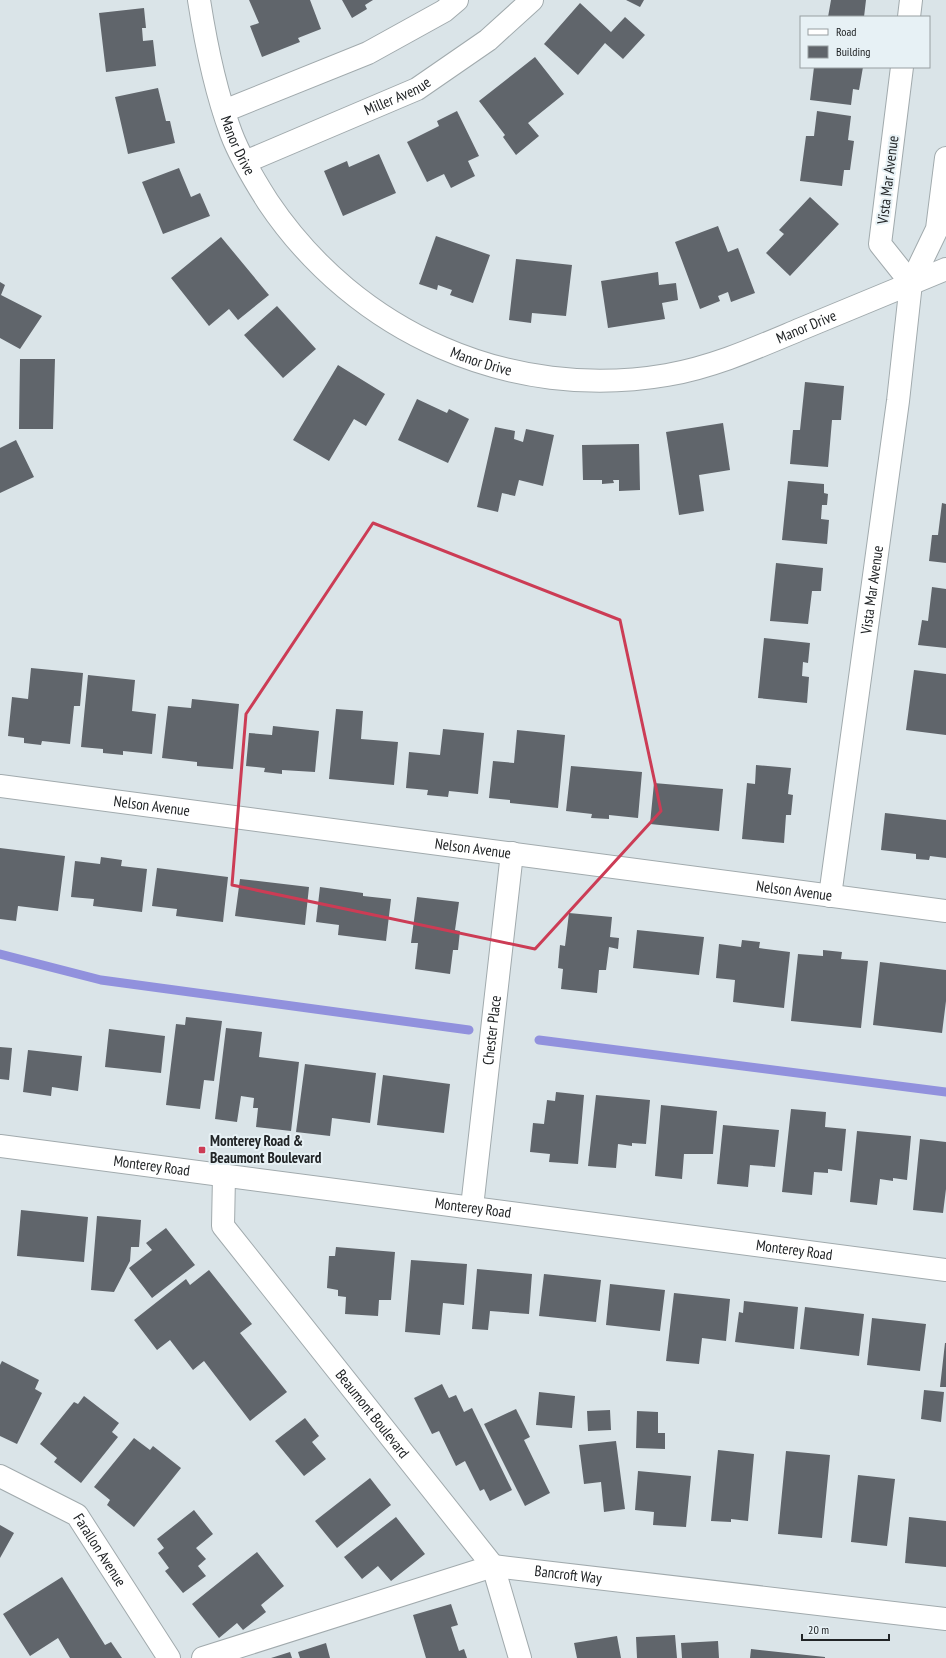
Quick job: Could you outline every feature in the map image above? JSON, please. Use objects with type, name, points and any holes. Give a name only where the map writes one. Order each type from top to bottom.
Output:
[{"type":"street","name":"Manor Drive","points":[[198,0],[212,72],[232,134],[245,162],[279,218],[305,250],[335,281],[371,309],[409,332],[451,352],[493,366],[536,376],[581,381],[624,380],[668,375],[710,365],[751,350],[946,269]]},
{"type":"street","points":[[224,111],[368,53],[444,11],[456,0]]},
{"type":"street","name":"Miller Avenue","points":[[245,162],[417,89],[488,40],[532,0]]},
{"type":"street","points":[[909,16],[911,0]]},
{"type":"street","name":"Vista Mar Avenue","points":[[902,68],[880,244],[911,283]]},
{"type":"street","name":"Vista Mar Avenue","points":[[830,896],[898,401],[911,283],[937,229],[946,158]]},
{"type":"street","name":"Nelson Avenue","points":[[0,786],[946,911]]},
{"type":"street","name":"Chester Place","points":[[472,1208],[512,853]]},
{"type":"street","name":"Monterey Road","points":[[0,1146],[946,1270]]},
{"type":"street","name":"Beaumont Boulevard","points":[[224,1176],[223,1226],[493,1566],[520,1658]]},
{"type":"street","name":"Farallon Avenue","points":[[0,1476],[77,1516],[169,1658]]},
{"type":"street","name":"Bancroft Way","points":[[202,1658],[493,1566],[946,1619]]},
{"type":"highlighted area","points":[[373,523],[620,620],[661,811],[535,949],[232,885],[246,714]]},
{"type":"building","points":[[249,0],[310,0],[321,29],[298,38],[300,42],[262,57],[250,26],[259,23]]},
{"type":"building","points":[[342,0],[373,0],[365,5],[367,9],[352,18]]},
{"type":"building","points":[[626,0],[644,0],[640,7]]},
{"type":"building","points":[[831,0],[866,0],[864,16],[828,16]]},
{"type":"building","points":[[580,3],[611,32],[625,17],[645,35],[623,59],[605,43],[578,75],[544,44]]},
{"type":"building","points":[[144,8],[146,28],[142,28],[143,41],[153,40],[156,66],[106,72],[99,13]]},
{"type":"building","points":[[535,57],[564,94],[528,123],[539,136],[516,155],[503,137],[505,135],[479,101]]},
{"type":"building","points":[[814,68],[863,68],[859,90],[853,89],[851,105],[810,100]]},
{"type":"building","points":[[158,88],[166,121],[170,121],[175,143],[128,154],[115,97]]},
{"type":"building","points":[[457,111],[479,156],[468,161],[475,176],[451,188],[444,174],[427,182],[407,142],[439,126],[437,121]]},
{"type":"building","points":[[817,111],[851,116],[848,140],[854,141],[850,170],[844,170],[842,186],[800,181],[806,136],[814,136]]},
{"type":"building","points":[[379,154],[396,193],[343,216],[324,171],[347,161],[349,167]]},
{"type":"building","points":[[179,168],[191,197],[200,193],[210,216],[163,234],[142,182]]},
{"type":"building","points":[[810,197],[839,224],[790,276],[766,253],[784,234],[779,230]]},
{"type":"building","points":[[718,226],[728,252],[738,248],[755,293],[731,302],[728,292],[718,296],[720,301],[700,309],[675,242]]},
{"type":"building","points":[[436,236],[490,255],[473,303],[450,295],[452,290],[438,285],[437,290],[419,284]]},
{"type":"building","points":[[221,237],[269,295],[238,320],[229,309],[209,326],[171,278]]},
{"type":"building","points":[[516,259],[572,265],[566,316],[532,313],[531,323],[509,320]]},
{"type":"building","points":[[658,272],[659,285],[676,283],[678,300],[662,303],[665,319],[608,328],[601,281]]},
{"type":"building","points":[[0,282],[5,285],[1,295],[42,316],[20,349],[0,338]]},
{"type":"building","points":[[277,306],[316,349],[283,378],[244,335]]},
{"type":"building","points":[[20,359],[55,359],[53,429],[19,429]]},
{"type":"building","points":[[338,365],[385,394],[366,426],[354,419],[329,461],[293,440]]},
{"type":"building","points":[[805,382],[844,386],[841,420],[832,420],[828,467],[790,464],[793,430],[800,430]]},
{"type":"building","points":[[417,399],[447,413],[449,409],[469,419],[448,463],[398,440]]},
{"type":"building","points":[[723,423],[730,470],[699,475],[704,511],[679,515],[666,432]]},
{"type":"building","points":[[495,427],[515,431],[514,439],[523,442],[526,429],[554,435],[543,486],[519,480],[515,496],[502,493],[498,512],[477,507]]},
{"type":"building","points":[[16,440],[34,477],[0,493],[0,448]]},
{"type":"building","points":[[639,444],[640,490],[619,491],[619,480],[613,480],[614,483],[602,484],[602,480],[583,480],[582,445]]},
{"type":"building","points":[[788,481],[824,484],[824,493],[828,494],[827,505],[822,505],[821,519],[829,520],[827,544],[782,540]]},
{"type":"building","points":[[942,503],[946,504],[946,563],[929,561],[932,535],[938,535]]},
{"type":"building","points":[[776,563],[823,568],[821,591],[812,591],[808,624],[770,621]]},
{"type":"building","points":[[932,587],[946,589],[946,648],[918,645],[922,620],[928,621]]},
{"type":"building","points":[[764,638],[810,643],[808,663],[803,662],[802,676],[809,677],[807,703],[758,698]]},
{"type":"building","points":[[31,668],[83,673],[80,706],[74,706],[70,744],[42,741],[41,745],[24,743],[24,738],[8,736],[12,697],[28,699]]},
{"type":"building","points":[[914,670],[946,674],[946,735],[906,730]]},
{"type":"building","points":[[88,675],[135,680],[132,711],[156,714],[152,754],[123,751],[123,755],[103,753],[103,749],[81,747]]},
{"type":"building","points":[[192,699],[239,704],[233,769],[197,766],[197,762],[162,758],[168,706],[191,708]]},
{"type":"building","points":[[336,709],[363,711],[361,739],[398,742],[394,785],[329,779]]},
{"type":"building","points":[[273,726],[319,731],[315,772],[282,770],[282,774],[264,772],[265,768],[246,766],[249,733],[272,735]]},
{"type":"building","points":[[443,729],[484,733],[478,794],[449,791],[448,797],[427,795],[428,790],[406,788],[409,752],[440,755]]},
{"type":"building","points":[[517,730],[565,735],[558,808],[510,803],[510,800],[489,798],[493,761],[514,763]]},
{"type":"building","points":[[756,765],[791,768],[788,794],[793,795],[791,815],[786,815],[784,843],[742,839],[747,783],[755,784]]},
{"type":"building","points":[[571,766],[642,772],[638,818],[609,815],[609,819],[591,818],[592,814],[566,811]]},
{"type":"building","points":[[654,783],[723,789],[719,831],[650,824]]},
{"type":"building","points":[[885,813],[946,820],[946,858],[930,856],[929,860],[916,859],[916,854],[881,850]]},
{"type":"building","points":[[0,848],[65,856],[58,911],[18,906],[16,921],[0,919]]},
{"type":"building","points":[[101,857],[122,860],[121,866],[147,869],[142,912],[93,906],[94,899],[71,897],[75,861],[100,864]]},
{"type":"building","points":[[157,868],[228,877],[223,922],[176,916],[177,909],[152,906]]},
{"type":"building","points":[[240,879],[309,887],[305,925],[235,916]]},
{"type":"building","points":[[320,887],[363,893],[363,896],[391,899],[386,941],[338,935],[339,925],[316,922]]},
{"type":"building","points":[[417,897],[459,902],[455,930],[460,931],[458,950],[453,950],[450,974],[415,969],[418,943],[411,943]]},
{"type":"building","points":[[569,913],[612,917],[610,937],[619,938],[618,949],[609,947],[606,970],[599,970],[597,993],[561,989],[563,969],[558,968],[560,945],[565,946]]},
{"type":"building","points":[[637,930],[704,937],[699,975],[633,968]]},
{"type":"building","points":[[742,940],[760,942],[759,948],[790,952],[784,1008],[733,1002],[735,980],[716,978],[719,944],[741,947]]},
{"type":"building","points":[[823,950],[842,952],[841,959],[868,961],[861,1028],[791,1021],[798,954],[823,956]]},
{"type":"building","points":[[880,962],[946,970],[946,1001],[942,1033],[873,1025]]},
{"type":"building","points":[[186,1017],[222,1021],[214,1081],[204,1080],[200,1109],[166,1105],[176,1024],[185,1025]]},
{"type":"building","points":[[226,1028],[262,1032],[259,1057],[299,1062],[291,1131],[256,1127],[258,1108],[253,1108],[254,1098],[241,1096],[237,1122],[215,1119]]},
{"type":"building","points":[[109,1029],[165,1036],[161,1073],[105,1067]]},
{"type":"building","points":[[0,1047],[12,1048],[9,1080],[0,1079]]},
{"type":"building","points":[[28,1050],[82,1056],[78,1091],[52,1087],[51,1096],[23,1092]]},
{"type":"building","points":[[305,1064],[376,1073],[370,1123],[332,1118],[330,1136],[296,1132]]},
{"type":"building","points":[[383,1075],[450,1084],[444,1133],[377,1125]]},
{"type":"building","points":[[556,1092],[584,1095],[578,1164],[549,1162],[550,1154],[530,1152],[533,1123],[544,1124],[547,1100],[555,1101]]},
{"type":"building","points":[[596,1095],[650,1100],[646,1144],[632,1143],[632,1146],[618,1144],[616,1168],[588,1166]]},
{"type":"building","points":[[661,1105],[717,1111],[713,1154],[684,1154],[682,1179],[655,1176]]},
{"type":"building","points":[[791,1109],[826,1112],[825,1127],[846,1129],[842,1171],[828,1169],[828,1173],[814,1172],[812,1195],[782,1192]]},
{"type":"building","points":[[723,1125],[779,1130],[775,1167],[750,1165],[748,1187],[717,1184]]},
{"type":"building","points":[[857,1131],[911,1136],[907,1180],[893,1178],[893,1181],[880,1179],[877,1205],[850,1202]]},
{"type":"building","points":[[920,1139],[946,1142],[946,1189],[943,1213],[913,1210]]},
{"type":"building","points":[[21,1210],[88,1217],[84,1262],[17,1256]]},
{"type":"building","points":[[97,1216],[141,1220],[139,1247],[131,1247],[130,1261],[114,1292],[91,1290]]},
{"type":"building","points":[[166,1228],[195,1265],[152,1298],[129,1268],[152,1250],[146,1243]]},
{"type":"building","points":[[336,1247],[395,1252],[391,1300],[379,1300],[378,1316],[345,1314],[346,1297],[338,1296],[338,1290],[327,1288],[329,1256],[335,1256]]},
{"type":"building","points":[[411,1260],[467,1264],[464,1305],[443,1303],[440,1335],[405,1332]]},
{"type":"building","points":[[477,1269],[532,1274],[529,1314],[490,1311],[488,1330],[472,1329]]},
{"type":"building","points":[[209,1270],[252,1324],[240,1333],[287,1392],[250,1421],[204,1361],[193,1370],[170,1340],[157,1350],[134,1320],[186,1279],[190,1285]]},
{"type":"building","points":[[544,1274],[601,1280],[596,1322],[539,1316]]},
{"type":"building","points":[[610,1284],[665,1290],[660,1331],[606,1325]]},
{"type":"building","points":[[674,1293],[730,1299],[726,1341],[702,1338],[699,1364],[666,1361]]},
{"type":"building","points":[[744,1301],[798,1307],[794,1349],[735,1342],[739,1312],[743,1313]]},
{"type":"building","points":[[805,1307],[864,1314],[859,1356],[800,1349]]},
{"type":"building","points":[[872,1318],[926,1324],[920,1371],[867,1365]]},
{"type":"building","points":[[945,1343],[946,1387],[940,1387]]},
{"type":"building","points":[[2,1361],[39,1380],[35,1389],[42,1393],[17,1444],[0,1436],[0,1365]]},
{"type":"building","points":[[442,1384],[449,1398],[456,1395],[464,1412],[472,1408],[512,1490],[490,1501],[484,1489],[480,1491],[465,1461],[456,1466],[439,1431],[432,1434],[414,1398]]},
{"type":"building","points":[[924,1390],[944,1392],[941,1422],[921,1419]]},
{"type":"building","points":[[539,1392],[575,1396],[572,1428],[536,1425]]},
{"type":"building","points":[[84,1396],[119,1423],[112,1432],[118,1437],[81,1483],[54,1462],[57,1458],[40,1444],[74,1402],[78,1404]]},
{"type":"building","points":[[516,1409],[530,1437],[524,1440],[550,1493],[525,1506],[484,1424]]},
{"type":"building","points":[[610,1410],[611,1430],[588,1431],[587,1411]]},
{"type":"building","points":[[637,1411],[658,1412],[658,1433],[665,1433],[665,1449],[636,1448]]},
{"type":"building","points":[[305,1418],[319,1436],[312,1442],[326,1459],[304,1476],[275,1441]]},
{"type":"building","points":[[134,1438],[150,1450],[153,1446],[181,1468],[134,1527],[107,1505],[110,1500],[94,1487]]},
{"type":"building","points":[[616,1441],[625,1509],[604,1512],[601,1482],[584,1484],[579,1445]]},
{"type":"building","points":[[718,1450],[754,1454],[748,1521],[731,1519],[731,1522],[711,1521]]},
{"type":"building","points":[[786,1451],[830,1455],[822,1538],[778,1534]]},
{"type":"building","points":[[638,1471],[691,1476],[686,1527],[653,1525],[654,1512],[635,1510]]},
{"type":"building","points":[[858,1475],[895,1479],[887,1546],[851,1542]]},
{"type":"building","points":[[370,1478],[391,1505],[337,1548],[315,1521]]},
{"type":"building","points":[[194,1510],[213,1534],[196,1548],[206,1559],[198,1566],[206,1576],[183,1593],[165,1571],[169,1568],[158,1553],[164,1548],[157,1539]]},
{"type":"building","points":[[396,1517],[425,1554],[391,1581],[378,1566],[362,1579],[344,1557]]},
{"type":"building","points":[[909,1517],[946,1521],[946,1567],[905,1563]]},
{"type":"building","points":[[0,1525],[14,1533],[0,1558]]},
{"type":"building","points":[[257,1552],[284,1586],[261,1605],[266,1612],[243,1630],[237,1623],[219,1638],[192,1604]]},
{"type":"building","points":[[62,1577],[105,1645],[111,1642],[122,1658],[70,1658],[58,1638],[30,1656],[3,1614]]},
{"type":"building","points":[[451,1604],[458,1625],[451,1627],[459,1651],[464,1649],[467,1658],[426,1658],[413,1615]]},
{"type":"building","points":[[675,1635],[677,1658],[637,1658],[636,1637]]},
{"type":"building","points":[[617,1636],[621,1658],[577,1658],[574,1643]]},
{"type":"building","points":[[718,1641],[719,1658],[682,1658],[681,1643]]},
{"type":"building","points":[[326,1643],[330,1658],[300,1658],[298,1652]]},
{"type":"building","points":[[751,1649],[825,1657],[825,1658],[750,1658]]},
{"type":"building","points":[[290,1652],[292,1658],[271,1658]]},
{"type":"waterway","points":[[0,954],[101,980],[469,1030]]},
{"type":"waterway","points":[[539,1040],[946,1092]]},
{"type":"place","name":"Monterey Road & Beaumont Boulevard","points":[[202,1150]]}]
